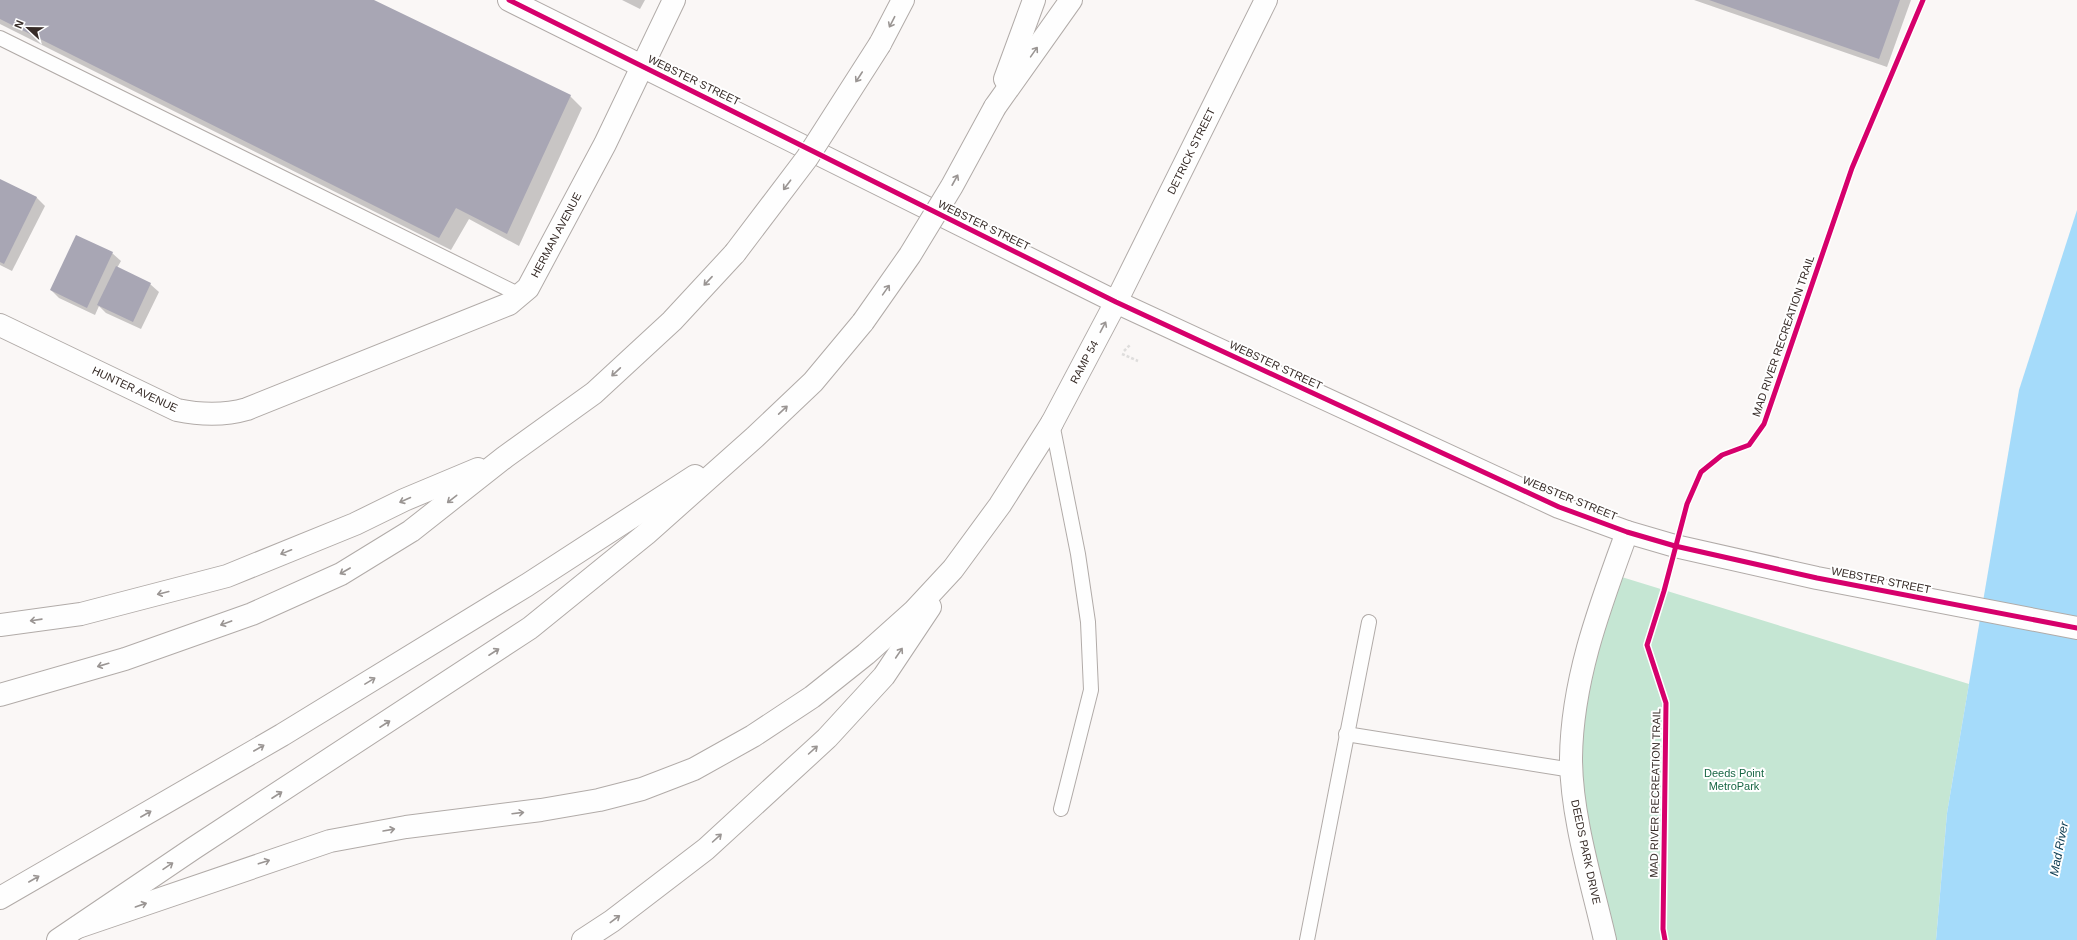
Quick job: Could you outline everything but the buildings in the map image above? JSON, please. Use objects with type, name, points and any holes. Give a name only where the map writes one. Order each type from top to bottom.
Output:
[{"type":"main road","name":"WEBSTER STREET","points":[[509,0],[1116,302],[1559,507],[1627,532],[1674,546],[1817,578],[2077,628]]},
{"type":"main road","name":"HERMAN AVENUE","points":[[343,370],[510,304],[528,288],[605,144],[641,65],[674,0]]},
{"type":"main road","points":[[0,695],[125,659],[230,622],[252,614],[341,574],[411,531],[505,457],[594,392],[672,321],[735,253],[807,158],[880,44],[903,0]]},
{"type":"main road","points":[[995,107],[1034,0]]},
{"type":"main road","points":[[58,940],[194,848],[530,628],[646,534],[754,437],[813,382],[863,322],[910,255],[952,186],[995,107],[1071,0]]},
{"type":"main road","name":"DETRICK STREET","points":[[1116,302],[1266,0]]},
{"type":"main road","name":"RAMP 54","points":[[953,569],[1000,505],[1052,423],[1116,302]]},
{"type":"main road","name":"HUNTER AVENUE","points":[[0,325],[176,410],[201,415],[234,412],[247,409],[343,370]]},
{"type":"main road","points":[[0,898],[282,735],[527,585],[754,437]]},
{"type":"main road","points":[[0,625],[81,614],[227,576],[355,524],[404,500],[505,457]]},
{"type":"main road","name":"DEEDS PARK DRIVE","points":[[1605,940],[1575,809],[1571,759],[1575,709],[1589,640],[1627,532]]},
{"type":"main road","points":[[78,927],[330,841],[406,827],[541,810],[599,800],[642,789],[694,770],[753,736],[812,697],[866,654],[898,625],[953,569]]},
{"type":"main road","points":[[583,940],[612,921],[706,849],[827,738],[884,676],[953,569]]},
{"type":"lane","points":[[0,38],[520,296]]},
{"type":"lane","points":[[1052,423],[1078,554],[1088,622],[1091,690],[1061,809]]},
{"type":"lane","points":[[1307,940],[1368,622]]},
{"type":"lane","points":[[1346,734],[1572,770]]},
{"type":"path","points":[[1122,354],[1138,361]]},
{"type":"green space","name":"Deeds Point MetroPark","points":[[1612,574],[1969,684],[1947,813],[1936,940],[1605,940],[1572,770]]},
{"type":"water","name":"Mad River","points":[[2077,210],[2077,940],[1936,940],[1947,813],[2019,390]]},
{"type":"cycle path","points":[[509,0],[1116,302],[1559,507],[1627,532],[1675,546],[1817,578],[2077,628]]},
{"type":"cycle path","name":"MAD RIVER RECREATION TRAIL","points":[[1665,940],[1663,929],[1666,703],[1647,645],[1664,591],[1687,504],[1701,472],[1722,455],[1749,445],[1764,424],[1852,168],[1923,0]]}]
